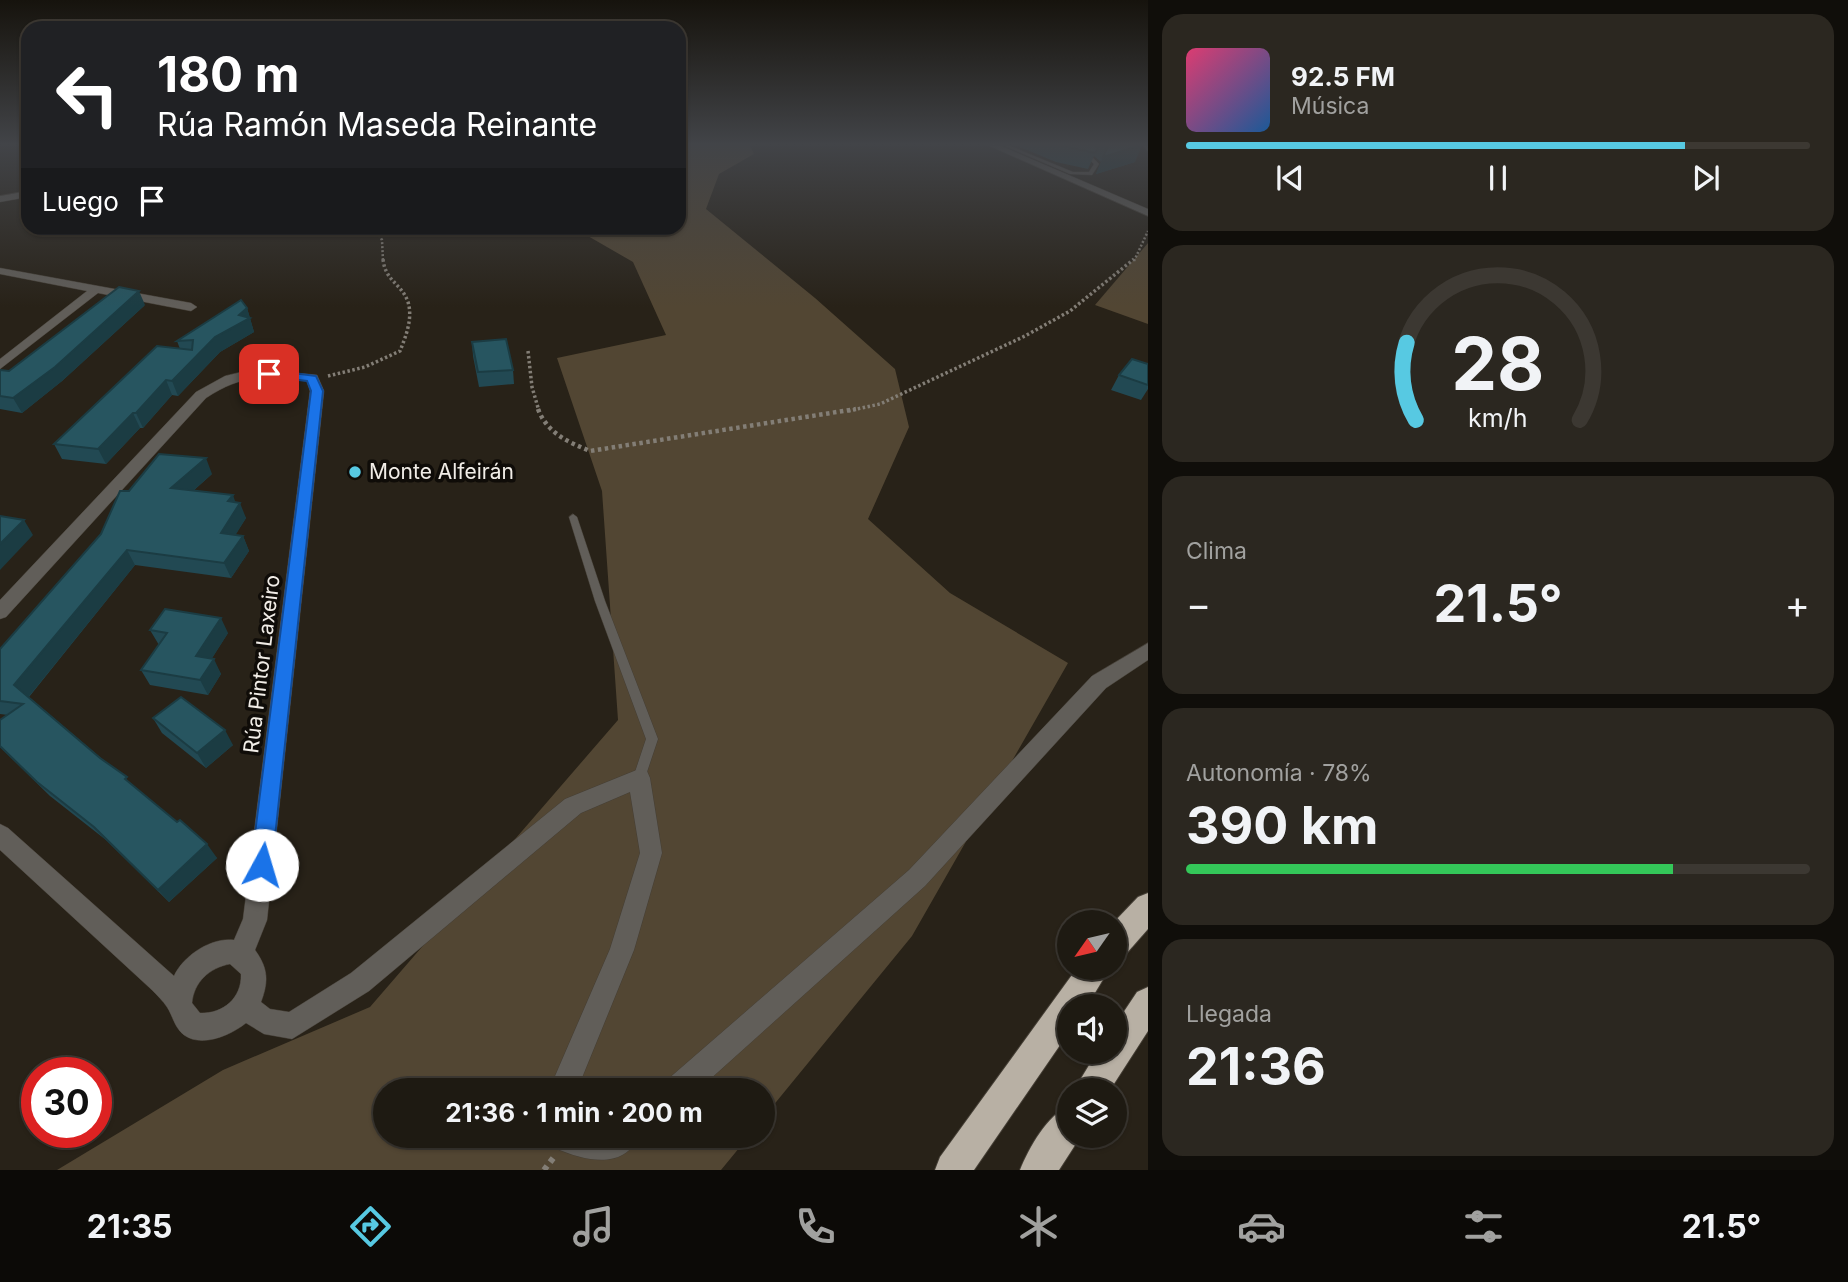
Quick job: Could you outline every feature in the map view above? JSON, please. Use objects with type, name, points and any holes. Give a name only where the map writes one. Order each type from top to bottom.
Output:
[{"type":"highway","points":[[1127,930],[1148,907]]},
{"type":"highway","points":[[953,1170],[1087,980]]},
{"type":"highway","points":[[1099,1078],[1148,1003]]},
{"type":"highway","points":[[1038,1170],[1057,1141]]},
{"type":"street","points":[[1114,198],[1148,212]]},
{"type":"street","points":[[0,271],[191,307]]},
{"type":"street","points":[[0,365],[96,289]]},
{"type":"street","points":[[0,612],[201,395],[224,379],[248,372],[312,378]]},
{"type":"street","name":"Rúa Pintor Laxeiro","points":[[240,954],[256,920],[317,391],[312,378]]},
{"type":"street","points":[[691,1078],[917,878],[1099,682],[1144,658]]},
{"type":"street","points":[[246,1006],[264,1021],[292,1026],[360,982],[573,806],[639,778],[651,853],[622,950],[568,1078]]},
{"type":"street","points":[[0,835],[161,981],[179,1001],[186,1020],[204,1028],[227,1023],[246,1006],[252,995],[255,975],[248,958],[240,954],[221,952],[201,961],[185,979],[179,1001]]},
{"type":"lane","points":[[573,517],[600,601],[652,739],[639,778]]},
{"type":"path","points":[[528,351],[532,388],[541,421],[565,442],[590,451],[839,413],[880,404],[1025,336],[1070,311],[1093,290],[1133,262],[1148,232]]},
{"type":"path","points":[[312,378],[365,367],[400,351],[409,329],[408,301],[384,271],[382,240],[379,235]]},
{"type":"shaded area","points":[[686,198],[710,198],[706,209],[815,298],[895,369],[909,427],[868,519],[950,593],[1068,663],[912,936],[775,1103],[775,1078],[373,1078],[373,1148],[739,1148],[721,1170],[57,1170],[94,1148],[112,1148],[112,1137],[223,1070],[370,1007],[618,720],[602,491],[557,358],[666,335],[633,262],[586,235],[686,235]]},
{"type":"shaded area","points":[[1148,243],[1148,324],[1095,305]]},
{"type":"building","points":[[119,287],[139,291],[55,367],[13,398],[0,396],[0,370],[9,371]]},
{"type":"building","points":[[241,300],[247,308],[239,315],[250,318],[215,337],[172,381],[166,380],[98,449],[54,444],[157,346],[192,350],[193,340],[177,341]]},
{"type":"building","points":[[506,339],[513,370],[478,372],[472,342]]},
{"type":"building","points":[[1132,359],[1148,364],[1148,385],[1119,375]]},
{"type":"building","points":[[159,454],[206,458],[171,488],[233,495],[228,501],[240,503],[221,533],[243,536],[224,563],[127,550],[14,685],[207,844],[158,890],[94,827],[37,782],[0,746],[0,720],[23,704],[0,701],[0,649],[101,534],[120,491],[129,491]]},
{"type":"building","points":[[0,516],[24,520],[0,544]]},
{"type":"building","points":[[165,609],[221,618],[196,656],[214,659],[200,680],[141,670],[167,633],[150,630]]},
{"type":"building","points":[[181,697],[225,730],[197,753],[153,718]]},
{"type":"place","name":"Monte Alfeirán","points":[[355,472]]},
{"type":"route","points":[[262,865],[317,391],[312,378],[269,374]]}]
